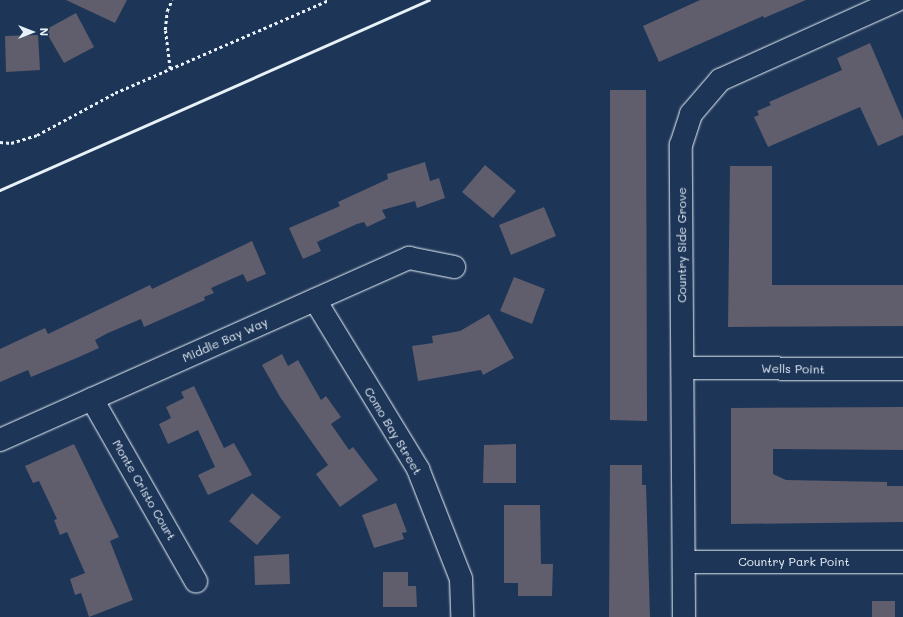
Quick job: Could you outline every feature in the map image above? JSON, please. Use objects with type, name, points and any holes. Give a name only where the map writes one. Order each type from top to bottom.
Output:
[{"type":"street","points":[[898,0],[903,8]]},
{"type":"street","name":"Country Side Grove","points":[[684,617],[681,145],[691,114],[720,80],[898,0]]},
{"type":"street","name":"Middle Bay Way","points":[[0,440],[409,258],[454,267]]},
{"type":"street","name":"Como Bay Street","points":[[315,300],[320,313],[418,469],[461,579],[462,617]]},
{"type":"street","name":"Wells Point","points":[[683,368],[903,369]]},
{"type":"street","name":"Monte Cristo Court","points":[[92,399],[196,580]]},
{"type":"street","name":"Country Park Point","points":[[684,562],[903,562]]},
{"type":"path","points":[[170,69],[165,30],[167,10],[172,0]]},
{"type":"path","points":[[0,142],[11,142],[38,135],[115,93],[329,0]]},
{"type":"building","points":[[66,0],[127,0],[115,23]]},
{"type":"building","points":[[700,0],[806,0],[764,18],[763,16],[659,62],[643,26]]},
{"type":"building","points":[[76,13],[94,47],[64,63],[45,30]]},
{"type":"building","points":[[38,35],[40,70],[6,72],[5,36]]},
{"type":"building","points":[[870,43],[903,120],[903,135],[878,146],[860,107],[768,147],[754,117],[759,115],[757,111],[771,105],[769,102],[842,70],[837,58]]},
{"type":"building","points":[[610,90],[646,90],[647,421],[610,420]]},
{"type":"building","points":[[425,162],[430,181],[439,178],[445,198],[417,208],[415,201],[382,210],[386,218],[367,227],[364,222],[357,224],[317,242],[321,251],[303,259],[289,228],[340,206],[338,202],[388,179],[387,174]]},
{"type":"building","points":[[485,165],[516,191],[493,218],[462,192]]},
{"type":"building","points":[[730,166],[772,166],[772,285],[903,285],[903,326],[728,327]]},
{"type":"building","points":[[544,207],[556,236],[511,255],[499,225]]},
{"type":"building","points":[[252,241],[266,274],[247,282],[243,274],[211,288],[214,293],[204,297],[205,300],[144,327],[141,319],[108,333],[95,340],[99,348],[79,357],[31,377],[28,370],[0,382],[0,349],[45,328],[48,334],[150,285],[152,289]]},
{"type":"building","points":[[514,277],[545,289],[532,324],[500,311]]},
{"type":"building","points":[[489,314],[514,358],[483,375],[481,370],[418,381],[412,346],[433,343],[432,336],[460,331]]},
{"type":"building","points":[[282,354],[288,366],[298,360],[321,400],[326,396],[341,417],[331,424],[349,450],[353,447],[378,480],[340,507],[316,474],[328,465],[280,397],[262,365]]},
{"type":"building","points":[[194,386],[224,448],[234,443],[252,475],[208,495],[198,475],[215,467],[198,430],[168,444],[159,424],[171,418],[166,407],[184,398],[181,392]]},
{"type":"building","points":[[903,407],[903,450],[773,449],[773,474],[786,480],[887,482],[887,486],[903,486],[903,522],[731,524],[731,408]]},
{"type":"building","points":[[74,444],[119,537],[110,541],[133,600],[89,617],[81,593],[75,595],[70,579],[85,573],[67,532],[60,535],[54,520],[57,519],[39,481],[33,483],[25,466]]},
{"type":"building","points":[[516,444],[516,483],[483,483],[484,445]]},
{"type":"building","points":[[610,465],[642,465],[642,485],[646,485],[650,617],[609,617]]},
{"type":"building","points":[[252,493],[281,517],[257,545],[229,521]]},
{"type":"building","points":[[396,503],[407,532],[402,533],[404,539],[374,548],[362,515]]},
{"type":"building","points":[[504,505],[540,505],[541,564],[553,564],[552,596],[518,596],[518,583],[504,583]]},
{"type":"building","points":[[289,554],[290,584],[255,585],[254,556]]},
{"type":"building","points":[[383,572],[408,572],[408,586],[416,586],[417,607],[383,607]]},
{"type":"building","points":[[872,601],[895,601],[895,617],[872,617]]},
{"type":"railway","points":[[0,190],[429,0]]}]
